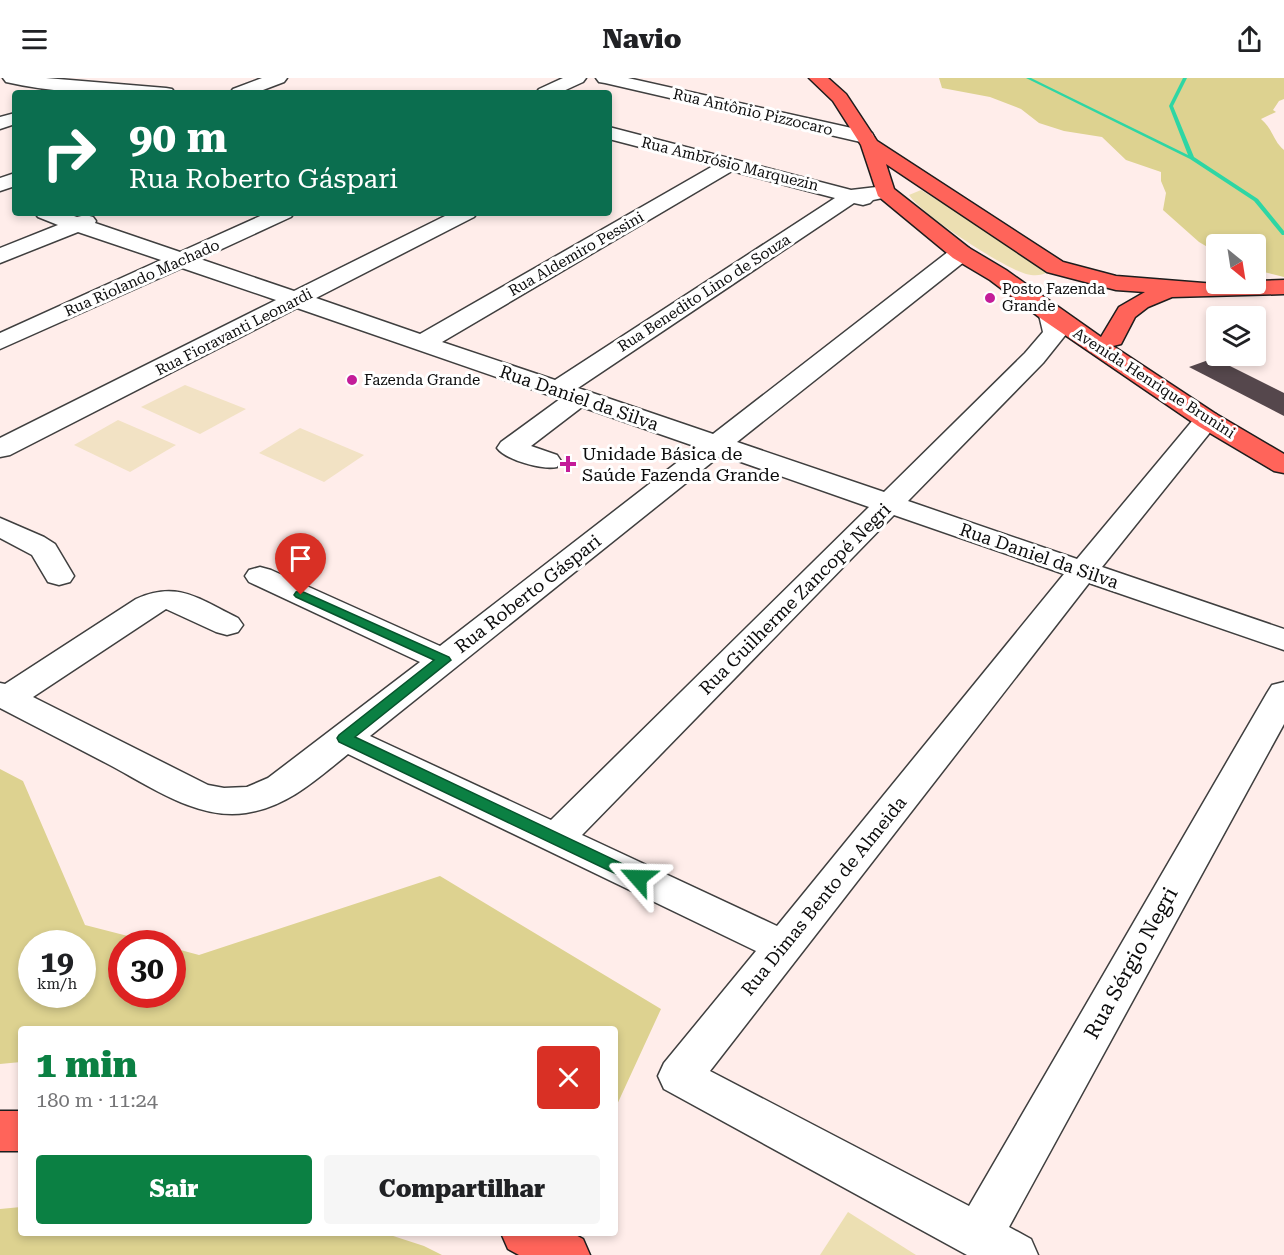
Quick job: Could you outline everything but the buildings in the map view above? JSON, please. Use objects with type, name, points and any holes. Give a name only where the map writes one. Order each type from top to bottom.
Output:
[{"type":"main road","name":"Avenida Henrique Brunini","points":[[819,78],[840,98],[867,141],[885,192],[911,214],[961,253],[998,275],[1050,315],[1103,341],[1284,445]]},
{"type":"main road","name":"Avenida Henrique Brunini","points":[[867,141],[951,198],[1053,277],[1066,306],[1103,341],[1207,420],[1284,465]]},
{"type":"main road","points":[[885,192],[919,186],[951,198]]},
{"type":"main road","name":"Avenida Henrique Brunini","points":[[998,275],[1053,277]]},
{"type":"main road","points":[[1053,277],[1193,288]]},
{"type":"main road","points":[[1053,277],[1127,293],[1193,288],[1284,287]]},
{"type":"main road","points":[[1103,341],[1120,317],[1132,306],[1169,290]]},
{"type":"main road","points":[[0,1131],[18,1131]]},
{"type":"main road","points":[[531,1236],[566,1255]]},
{"type":"street","points":[[12,78],[93,90]]},
{"type":"street","points":[[247,90],[278,78]]},
{"type":"street","points":[[551,90],[577,78]]},
{"type":"street","name":"Rua Antônio Pizzocaro","points":[[605,78],[867,141]]},
{"type":"street","name":"Rua Ambrósio Marquezin","points":[[612,136],[730,164],[911,214]]},
{"type":"street","name":"Rua Aldemiro Pessini","points":[[423,344],[730,164]]},
{"type":"street","points":[[851,196],[885,192]]},
{"type":"street","name":"Rua Benedito Lino de Souza","points":[[547,461],[511,448],[567,394],[851,196]]},
{"type":"street","name":"Rua Daniel da Silva","points":[[54,216],[1284,640]]},
{"type":"street","points":[[0,256],[97,216]]},
{"type":"street","name":"Rua Riolando Machado","points":[[0,342],[277,216]]},
{"type":"street","name":"Rua Fioravanti Leonardi","points":[[0,449],[461,216]]},
{"type":"street","name":"Rua Roberto Gáspari","points":[[4,696],[196,794],[222,802],[248,801],[273,793],[961,253]]},
{"type":"street","name":"Rua Guilherme Zancopé Negri","points":[[555,838],[890,505],[1034,358],[1055,333],[1050,315]]},
{"type":"street","name":"Rua Guilherme Zancopé Negri","points":[[1034,358],[1070,346],[1103,341]]},
{"type":"street","name":"Rua Dimas Bento de Almeida","points":[[1014,1255],[979,1234],[680,1076],[1083,571],[1207,420]]},
{"type":"street","points":[[0,527],[44,550],[59,576]]},
{"type":"street","points":[[260,576],[444,660]]},
{"type":"street","points":[[4,696],[160,600],[172,599],[227,625]]},
{"type":"street","name":"Rua Sérgio Negri","points":[[979,1234],[1284,693]]},
{"type":"street","points":[[344,738],[784,947]]},
{"type":"shaded area","points":[[939,78],[1284,78],[1284,99],[1279,101],[1273,110],[1276,112],[1261,119],[1284,150],[1284,277],[1266,272],[1266,234],[1206,234],[1206,246],[1199,242],[1163,210],[1166,193],[1161,181],[1161,172],[1126,160],[1102,137],[1064,131],[1039,123],[1021,109],[990,97],[942,88]]},
{"type":"shaded area","points":[[921,190],[1043,265],[1048,272],[1037,275],[1026,274],[999,262],[963,239],[929,215],[909,195]]},
{"type":"shaded area","points":[[185,385],[246,409],[200,434],[141,407]]},
{"type":"shaded area","points":[[118,420],[176,445],[130,472],[74,445]]},
{"type":"shaded area","points":[[300,428],[364,455],[324,482],[259,453]]},
{"type":"shaded area","points":[[0,769],[23,781],[85,925],[108,931],[108,1008],[186,1008],[186,952],[199,955],[440,876],[661,1009],[618,1102],[618,1026],[18,1026],[18,1062],[0,1064]]},
{"type":"shaded area","points":[[18,1207],[18,1236],[393,1236],[424,1246],[442,1255],[0,1255],[0,1209]]},
{"type":"shaded area","points":[[848,1212],[916,1255],[820,1255]]},
{"type":"waterway","points":[[1028,78],[1192,158]]},
{"type":"waterway","points":[[1185,78],[1171,106],[1192,158]]},
{"type":"waterway","points":[[1192,158],[1256,200],[1284,234]]},
{"type":"place","name":"Posto Fazenda Grande","points":[[990,298]]},
{"type":"place","name":"Fazenda Grande","points":[[352,380]]},
{"type":"place","name":"Unidade Básica de Saúde Fazenda Grande","points":[[568,464]]},
{"type":"route","points":[[301,595],[444,660],[344,738],[638,878]]}]
